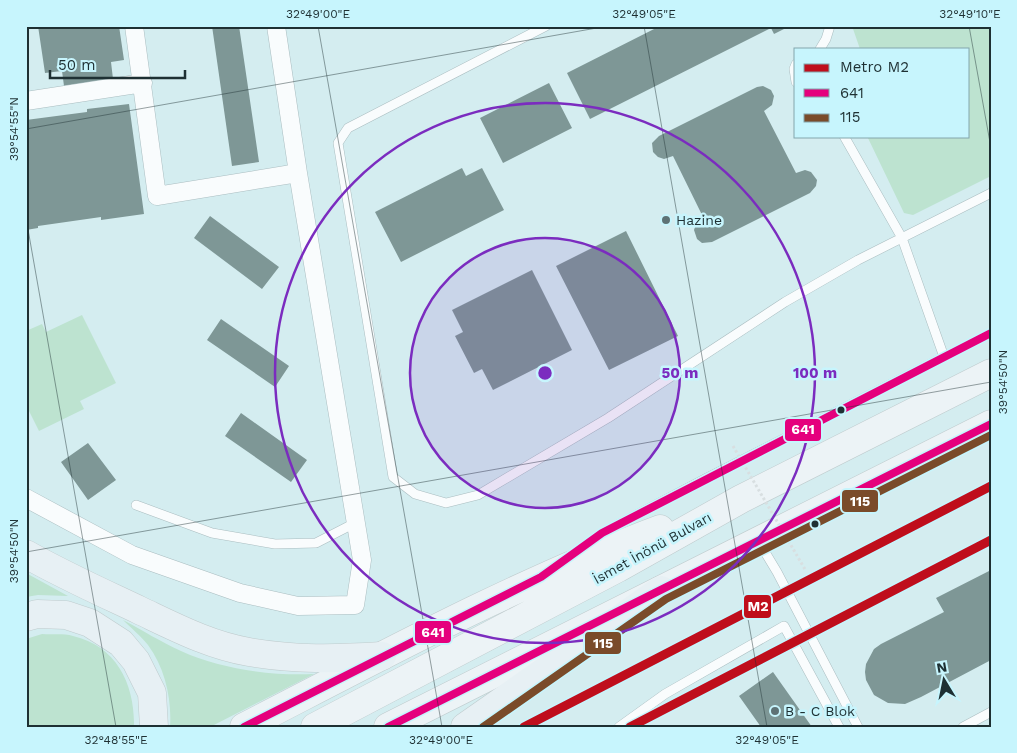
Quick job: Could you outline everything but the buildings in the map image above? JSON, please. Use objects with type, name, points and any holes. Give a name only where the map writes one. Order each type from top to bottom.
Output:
[{"type":"highway","points":[[26,554],[58,572],[198,638],[247,652],[292,658],[333,660],[382,656]]},
{"type":"highway","points":[[465,727],[661,590]]},
{"type":"highway","points":[[26,617],[37,614],[66,615],[90,624],[122,643],[136,660],[152,693],[154,727]]},
{"type":"main road","name":"İsmet İnönü Bulvarı","points":[[315,727],[618,568],[741,499],[991,373]]},
{"type":"main road","points":[[388,727],[440,699],[991,424]]},
{"type":"main road","points":[[244,727],[541,577],[618,545],[741,499]]},
{"type":"main road","points":[[403,727],[440,699]]},
{"type":"street","points":[[134,26],[157,196],[298,173]]},
{"type":"street","points":[[26,498],[132,555],[240,593],[298,606],[355,605],[362,560],[298,173],[276,26]]},
{"type":"street","points":[[26,101],[143,83]]},
{"type":"lane","points":[[546,26],[348,128],[338,143],[393,476],[415,494],[446,503],[478,495],[608,418],[785,302],[858,260],[991,193]]},
{"type":"lane","points":[[821,48],[826,40],[830,26]]},
{"type":"lane","points":[[845,138],[902,238],[944,357]]},
{"type":"lane","points":[[541,577],[602,533],[991,333]]},
{"type":"lane","points":[[136,505],[212,533],[275,544],[316,542],[355,523]]},
{"type":"lane","points":[[758,540],[777,572],[858,727]]},
{"type":"lane","points":[[619,727],[665,694],[784,626],[839,727]]},
{"type":"lane","points":[[963,727],[991,712]]},
{"type":"path","points":[[734,446],[806,571]]},
{"type":"green space","points":[[852,26],[991,26],[991,176],[913,215],[904,213],[868,138],[970,138],[970,48],[860,48]]},
{"type":"green space","points":[[82,315],[116,383],[80,401],[84,409],[39,431],[26,405],[26,331],[42,324],[46,332]]},
{"type":"green space","points":[[26,573],[68,596],[38,595],[26,597]]},
{"type":"green space","points":[[123,620],[196,657],[229,667],[281,674],[314,674],[210,727],[170,727],[170,706],[166,684],[159,664],[148,645]]},
{"type":"green space","points":[[42,634],[69,635],[88,641],[112,658],[127,682],[131,696],[134,727],[26,727],[26,639]]},
{"type":"metro line","name":"M2","points":[[524,727],[991,486]]},
{"type":"metro line","name":"M2","points":[[630,727],[991,540]]},
{"type":"transit line","name":"641","points":[[244,727],[541,577],[602,533],[991,333]]},
{"type":"transit line","name":"641","points":[[388,727],[991,424]]},
{"type":"transit line","name":"115","points":[[483,727],[666,599],[991,435]]},
{"type":"place","name":"Hazine","points":[[666,220]]},
{"type":"place","name":"B - C Blok","points":[[775,711]]}]
